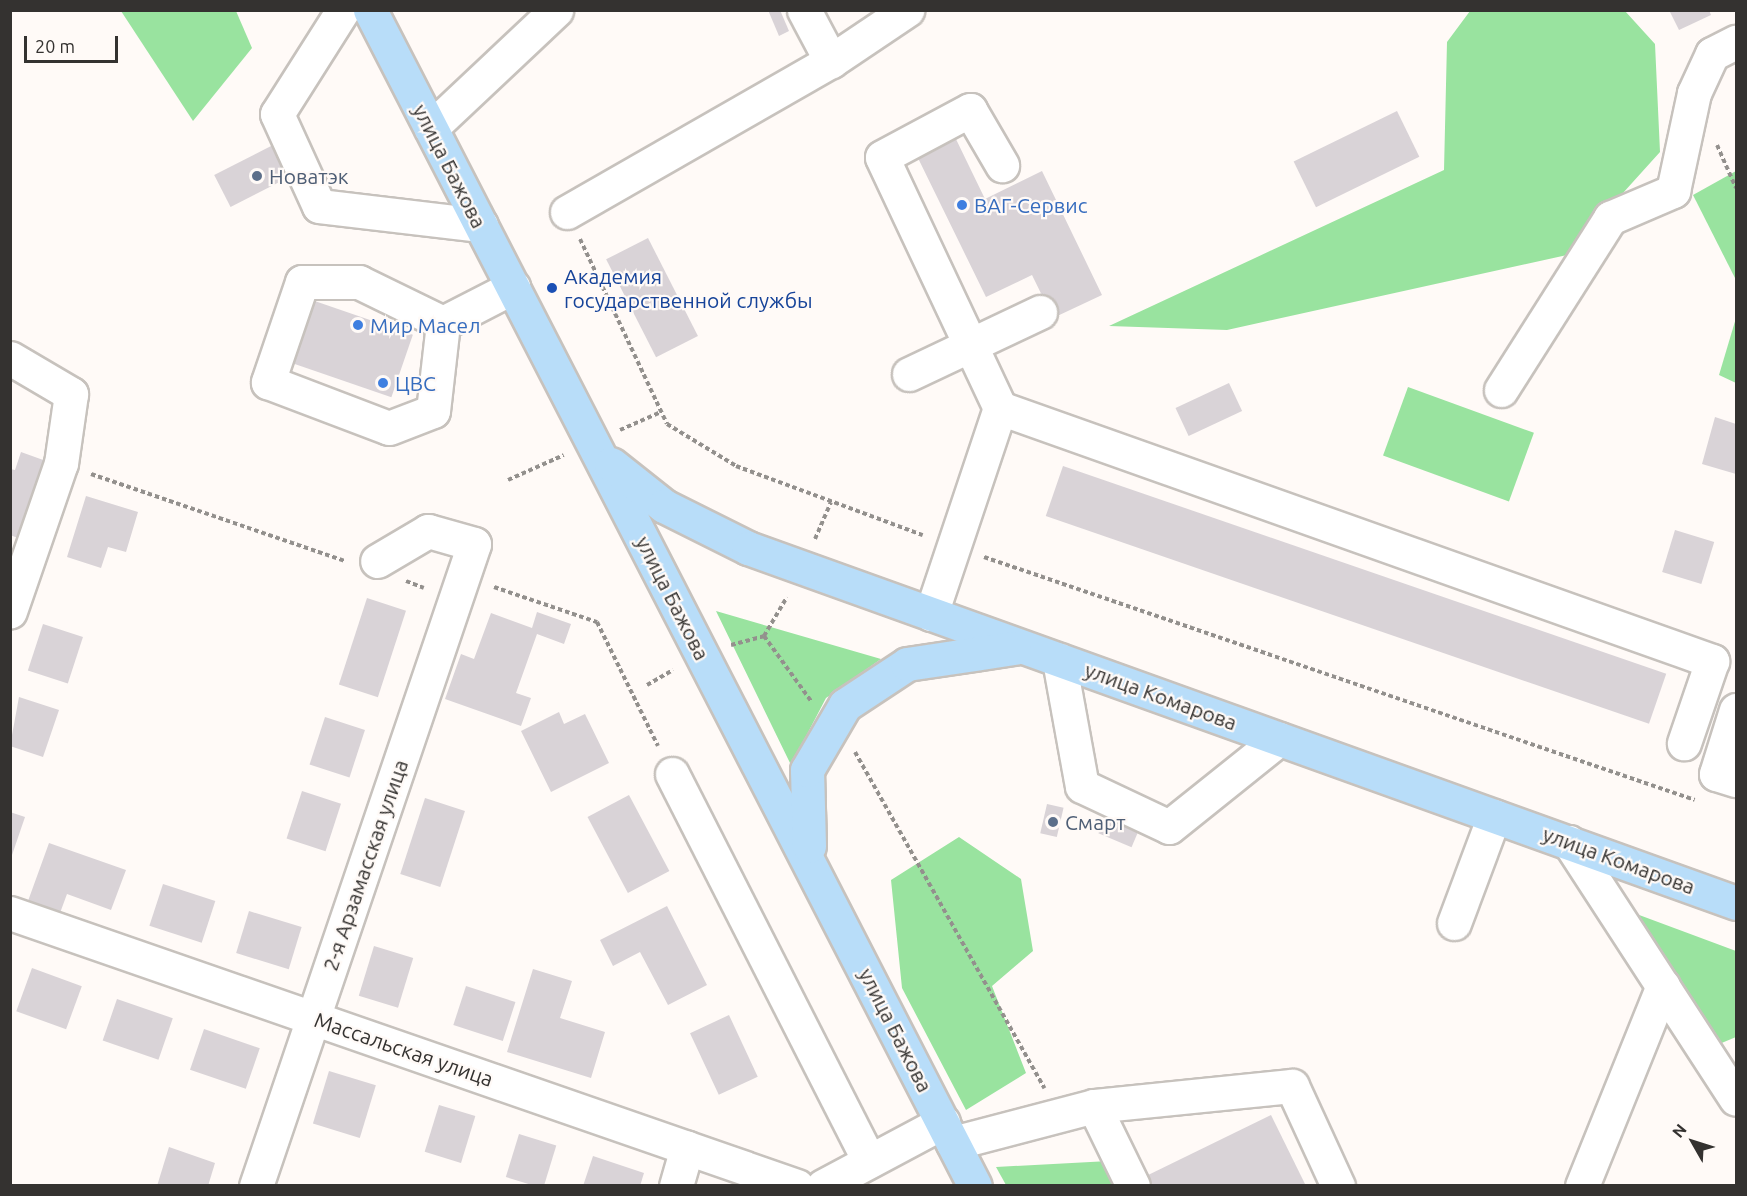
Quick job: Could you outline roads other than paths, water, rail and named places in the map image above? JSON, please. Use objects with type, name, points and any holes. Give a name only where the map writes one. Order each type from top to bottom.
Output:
[{"type":"main road","name":"улица Бажова","points":[[370,10],[603,457],[701,653],[975,1185]]},
{"type":"main road","name":"улица Комарова","points":[[603,457],[664,506],[803,568],[1737,903]]},
{"type":"main road","points":[[812,866],[804,796],[807,770],[830,726],[865,688],[907,664],[1024,647]]},
{"type":"street","points":[[343,10],[276,114],[319,206],[481,225]]},
{"type":"street","points":[[431,128],[556,10]]},
{"type":"street","points":[[804,10],[831,61]]},
{"type":"street","points":[[567,212],[831,61],[907,10]]},
{"type":"street","points":[[1501,390],[1610,218],[1673,191],[1694,93],[1724,48]]},
{"type":"street","points":[[931,614],[1000,408],[882,157],[970,110],[1002,165]]},
{"type":"street","points":[[302,282],[358,282],[443,323],[433,411],[389,428],[268,382],[302,282]]},
{"type":"street","points":[[443,323],[513,287]]},
{"type":"street","points":[[909,374],[1040,312]]},
{"type":"street","points":[[10,358],[71,394],[61,463],[10,611]]},
{"type":"street","points":[[1000,408],[1712,661],[1684,743]]},
{"type":"street","name":"2-я Арзамасская улица","points":[[256,1185],[474,544],[428,531],[377,561]]},
{"type":"street","points":[[1059,660],[1082,786],[1169,827],[1279,738]]},
{"type":"street","points":[[1737,710],[1716,774],[1737,780]]},
{"type":"street","points":[[672,774],[869,1161]]},
{"type":"street","points":[[1454,923],[1494,816]]},
{"type":"street","points":[[1569,842],[1737,1099]]},
{"type":"street","name":"Массальская улица","points":[[10,913],[797,1185]]},
{"type":"street","points":[[1582,1185],[1663,986]]},
{"type":"street","points":[[823,1185],[869,1161],[948,1132],[1059,1115],[1094,1106],[1292,1086],[1338,1185]]},
{"type":"street","points":[[1094,1106],[1133,1185]]},
{"type":"street","points":[[676,1185],[687,1148]]},
{"type":"place","name":"Новатэк","points":[[257,176]]},
{"type":"place","name":"ВАГ-Сервис","points":[[962,205]]},
{"type":"place","name":"Академия государственной службы","points":[[552,288]]},
{"type":"place","name":"Мир Масел","points":[[358,325]]},
{"type":"place","name":"ЦВС","points":[[383,383]]},
{"type":"place","name":"Смарт","points":[[1053,822]]}]
